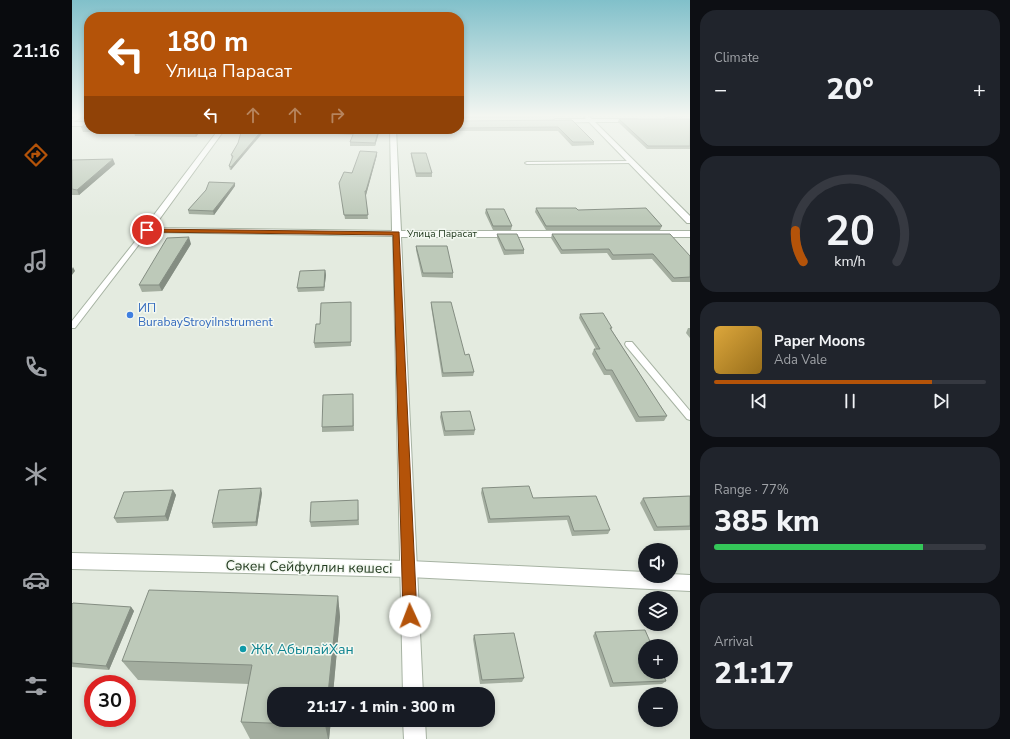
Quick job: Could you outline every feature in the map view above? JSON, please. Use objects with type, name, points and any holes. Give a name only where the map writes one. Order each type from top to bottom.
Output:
[{"type":"street","points":[[147,230],[207,149]]},
{"type":"street","points":[[394,149],[413,687]]},
{"type":"street","points":[[620,149],[690,221]]},
{"type":"street","name":"Улица Парасат","points":[[147,230],[396,234],[690,234]]},
{"type":"street","name":"Сәкен Сейфуллин көшесі","points":[[72,561],[409,569],[690,583]]},
{"type":"street","points":[[414,727],[415,739]]},
{"type":"lane","points":[[527,163],[632,162]]},
{"type":"lane","points":[[72,326],[147,230]]},
{"type":"lane","points":[[629,344],[690,417]]},
{"type":"building","points":[[234,149],[246,149],[231,167],[229,166],[233,156],[231,155]]},
{"type":"building","points":[[360,151],[377,152],[365,191],[368,215],[344,215],[339,183],[344,172],[352,173]]},
{"type":"building","points":[[411,153],[426,153],[432,173],[416,173]]},
{"type":"building","points":[[113,159],[77,190],[72,189],[72,160]]},
{"type":"building","points":[[209,182],[235,183],[213,211],[188,210],[206,190]]},
{"type":"building","points":[[536,208],[576,208],[578,210],[646,208],[662,226],[546,226]]},
{"type":"building","points":[[486,209],[504,209],[512,226],[493,226]]},
{"type":"building","points":[[497,234],[517,234],[524,250],[505,250]]},
{"type":"building","points":[[552,234],[670,234],[690,256],[690,277],[674,278],[653,254],[613,255],[609,249],[562,250]]},
{"type":"building","points":[[189,237],[159,285],[139,285],[167,238]]},
{"type":"building","points":[[416,246],[447,246],[453,273],[423,273]]},
{"type":"building","points":[[325,270],[324,287],[297,288],[300,271]]},
{"type":"building","points":[[351,302],[351,342],[314,343],[316,324],[320,324],[321,303]]},
{"type":"building","points":[[431,302],[451,302],[465,355],[469,354],[474,372],[443,373]]},
{"type":"building","points":[[603,313],[612,328],[610,328],[667,416],[639,417],[612,370],[606,370],[594,349],[600,349],[580,314]]},
{"type":"building","points":[[353,394],[353,426],[322,427],[323,395]]},
{"type":"building","points":[[470,411],[475,430],[445,431],[441,412]]},
{"type":"building","points":[[529,486],[533,498],[596,496],[610,530],[574,531],[569,516],[490,519],[482,488]]},
{"type":"building","points":[[261,488],[256,522],[212,523],[219,490]]},
{"type":"building","points":[[173,490],[165,516],[114,518],[124,492]]},
{"type":"building","points":[[690,496],[690,526],[657,527],[643,498]]},
{"type":"building","points":[[358,500],[358,520],[310,522],[311,502]]},
{"type":"building","name":"ЖК АбылайХан","points":[[149,590],[338,596],[329,687],[267,687],[267,723],[241,722],[252,665],[122,661]]},
{"type":"building","points":[[73,603],[131,607],[106,666],[72,663]]},
{"type":"building","points":[[645,631],[649,639],[638,639],[638,679],[665,679],[666,681],[613,683],[595,632]]},
{"type":"building","points":[[514,633],[524,678],[482,680],[474,635]]},
{"type":"place","name":"ИП BurabayStroyiInstrument","points":[[130,315]]},
{"type":"place","name":"ЖК АбылайХан","points":[[243,649]]},
{"type":"route","points":[[147,230],[396,234],[410,616]]}]
